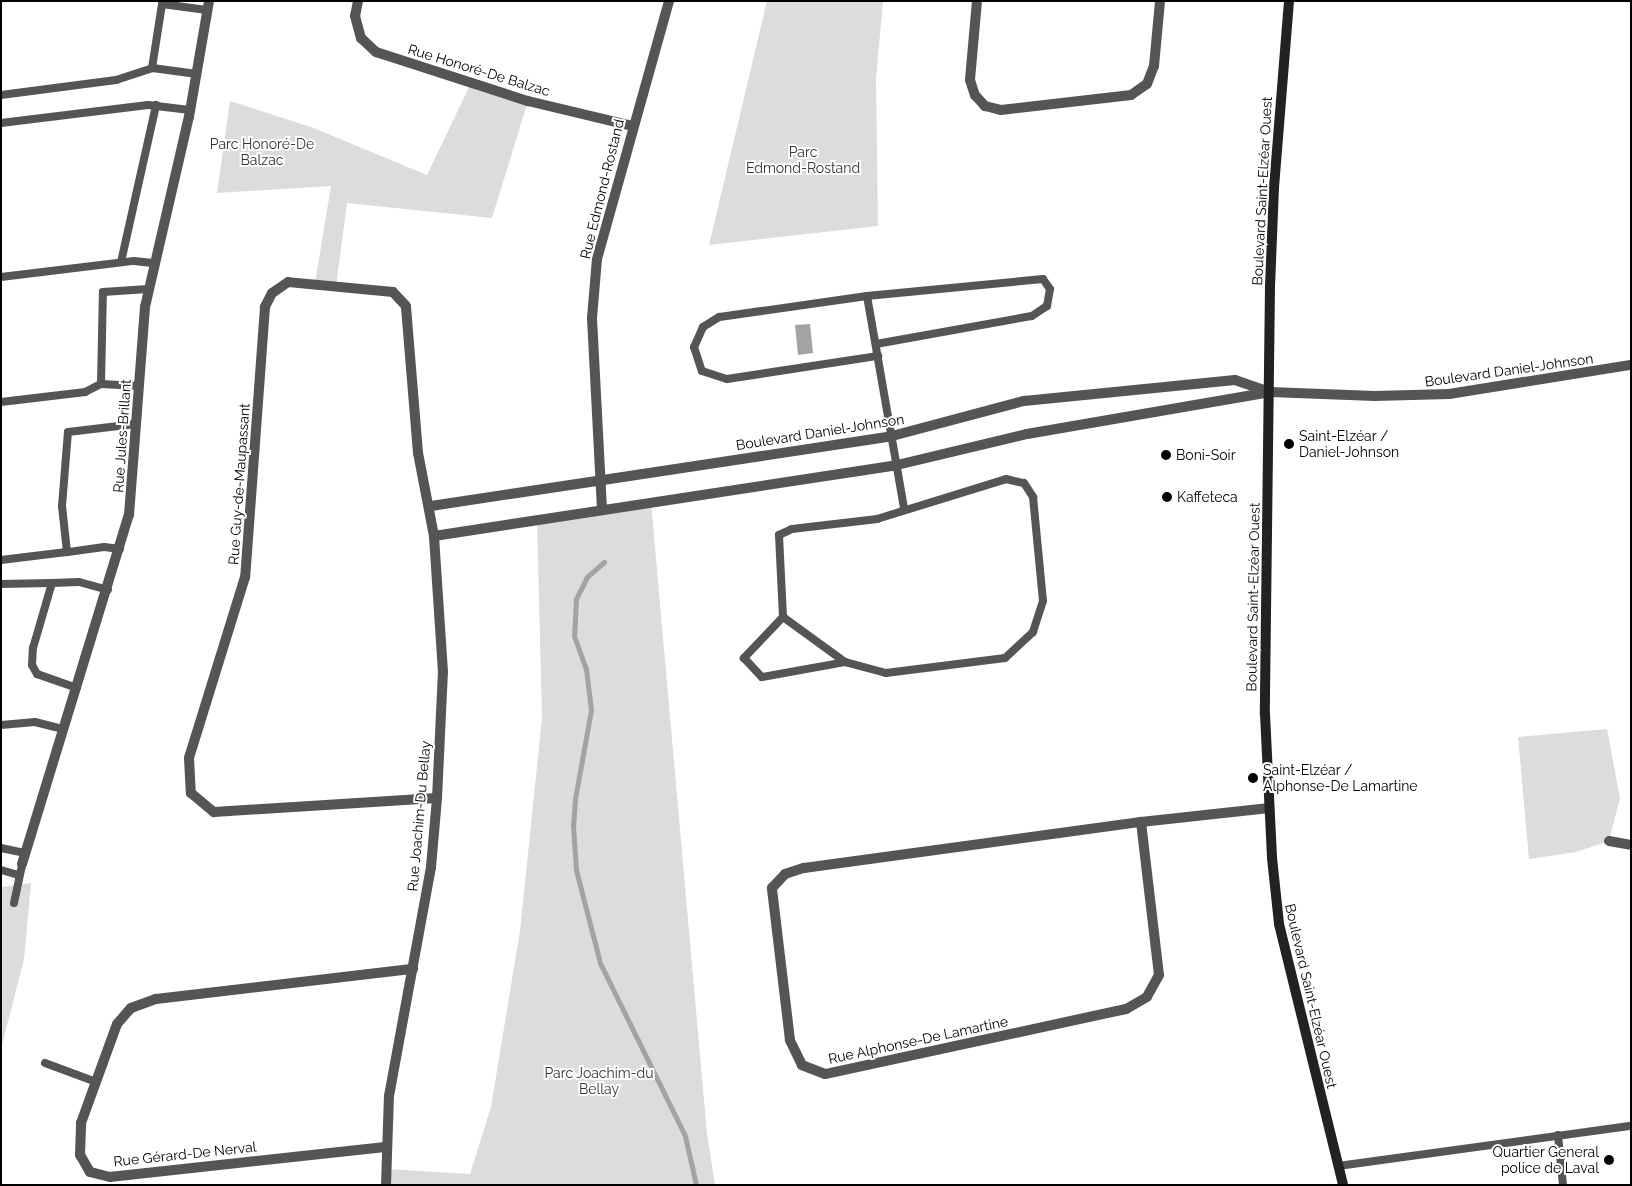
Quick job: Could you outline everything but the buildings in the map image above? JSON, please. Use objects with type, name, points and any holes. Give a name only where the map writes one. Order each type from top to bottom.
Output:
[{"type":"street","name":"Rue Honoré-De Balzac","points":[[358,1],[355,16],[361,38],[376,52],[521,99],[632,126]]},
{"type":"street","name":"Rue Edmond-Rostand","points":[[602,509],[592,318],[596,259],[632,126],[669,1]]},
{"type":"street","points":[[977,1],[970,80],[975,95],[985,106],[1001,110],[1131,95],[1147,84],[1154,66],[1160,1]]},
{"type":"street","name":"Boulevard Saint-Elzéar Ouest","points":[[1289,1],[1274,187],[1264,674],[1269,808],[1273,874],[1282,940],[1343,1185]]},
{"type":"street","name":"Rue Jules-Brillant","points":[[23,859],[108,590],[132,498],[136,424],[148,289],[190,110],[208,6]]},
{"type":"street","name":"Rue Guy-de-Maupassant","points":[[430,506],[418,453],[406,306],[393,292],[288,282],[272,293],[265,307],[245,577],[189,758],[191,793],[214,812],[437,798]]},
{"type":"street","name":"Boulevard Daniel-Johnson","points":[[434,536],[897,465],[1027,434],[1270,392],[1375,396],[1449,394],[1631,365]]},
{"type":"street","name":"Boulevard Daniel-Johnson","points":[[430,506],[892,436],[1024,401],[1236,380],[1270,392]]},
{"type":"street","name":"Rue Joachim-Du Bellay","points":[[386,1185],[385,1147],[389,1096],[431,866],[437,798],[443,672],[434,536],[430,506]]},
{"type":"street","name":"Rue Alphonse-De Lamartine","points":[[1141,822],[1159,975],[1147,997],[1126,1009],[825,1074],[802,1065],[790,1040],[772,888],[785,874],[804,868],[1141,822],[1269,808]]},
{"type":"street","points":[[1610,841],[1631,845]]},
{"type":"street","name":"Rue Gérard-De Nerval","points":[[385,1147],[110,1177],[90,1172],[80,1155],[81,1123],[117,1024],[131,1008],[156,999],[412,969]]},
{"type":"lane","points":[[152,68],[162,4],[208,6]]},
{"type":"lane","points":[[1,95],[116,80],[152,68],[197,74]]},
{"type":"lane","points":[[1,123],[156,105],[190,110]]},
{"type":"lane","points":[[121,262],[156,105]]},
{"type":"lane","points":[[1,277],[121,262],[153,263]]},
{"type":"lane","points":[[876,344],[1032,316],[1047,306],[1050,289],[1044,279],[867,296],[719,318],[704,327],[694,346],[702,371],[727,379],[878,356]]},
{"type":"lane","points":[[101,384],[103,292],[148,289]]},
{"type":"lane","points":[[867,296],[904,509]]},
{"type":"lane","points":[[1,402],[85,392],[101,384],[139,386]]},
{"type":"lane","points":[[67,552],[62,506],[68,432],[136,424]]},
{"type":"lane","points":[[783,617],[845,662],[886,673],[1004,658],[1034,632],[1043,601],[1033,497],[1024,483],[1006,479],[877,518],[792,529],[778,535],[783,617],[744,658],[762,677],[845,662]]},
{"type":"lane","points":[[1,560],[104,547],[120,549]]},
{"type":"lane","points":[[1,584],[79,582],[108,590]]},
{"type":"lane","points":[[52,583],[33,648],[32,665],[37,674],[77,688]]},
{"type":"lane","points":[[1,725],[35,722],[63,729]]},
{"type":"lane","points":[[1,848],[23,859],[14,903]]},
{"type":"lane","points":[[1,870],[20,875]]},
{"type":"lane","points":[[45,1063],[96,1082]]},
{"type":"lane","points":[[1338,1166],[1631,1126]]},
{"type":"lane","points":[[1558,1135],[1563,1185]]},
{"type":"green space","name":"Parc Edmond-Rostand","points":[[767,1],[883,1],[876,79],[878,226],[709,245]]},
{"type":"green space","name":"Parc Honoré-De Balzac","points":[[471,83],[528,101],[492,218],[347,203],[336,286],[315,283],[331,186],[217,193],[230,101],[311,127],[427,175]]},
{"type":"green space","name":"Parc Joachim-du Bellay","points":[[651,502],[707,1134],[715,1185],[386,1185],[387,1169],[470,1174],[491,1107],[520,931],[542,718],[537,520]]},
{"type":"green space","points":[[1607,729],[1620,798],[1609,841],[1576,852],[1529,859],[1518,737]]},
{"type":"green space","points":[[31,883],[24,959],[1,1049],[1,887]]},
{"type":"shaded area","points":[[810,324],[813,353],[798,355],[795,325]]},
{"type":"waterway","points":[[604,562],[587,577],[576,599],[574,636],[586,669],[591,710],[575,799],[573,825],[576,870],[600,963],[685,1136],[696,1185]]},
{"type":"place","name":"Saint-Elzéar / Daniel-Johnson","points":[[1289,444]]},
{"type":"place","name":"Boni-Soir","points":[[1166,455]]},
{"type":"place","name":"Kaffeteca","points":[[1167,497]]},
{"type":"place","name":"Saint-Elzéar / Alphonse-De Lamartine","points":[[1253,778]]},
{"type":"place","name":"Quartier General police de Laval","points":[[1609,1160]]}]
